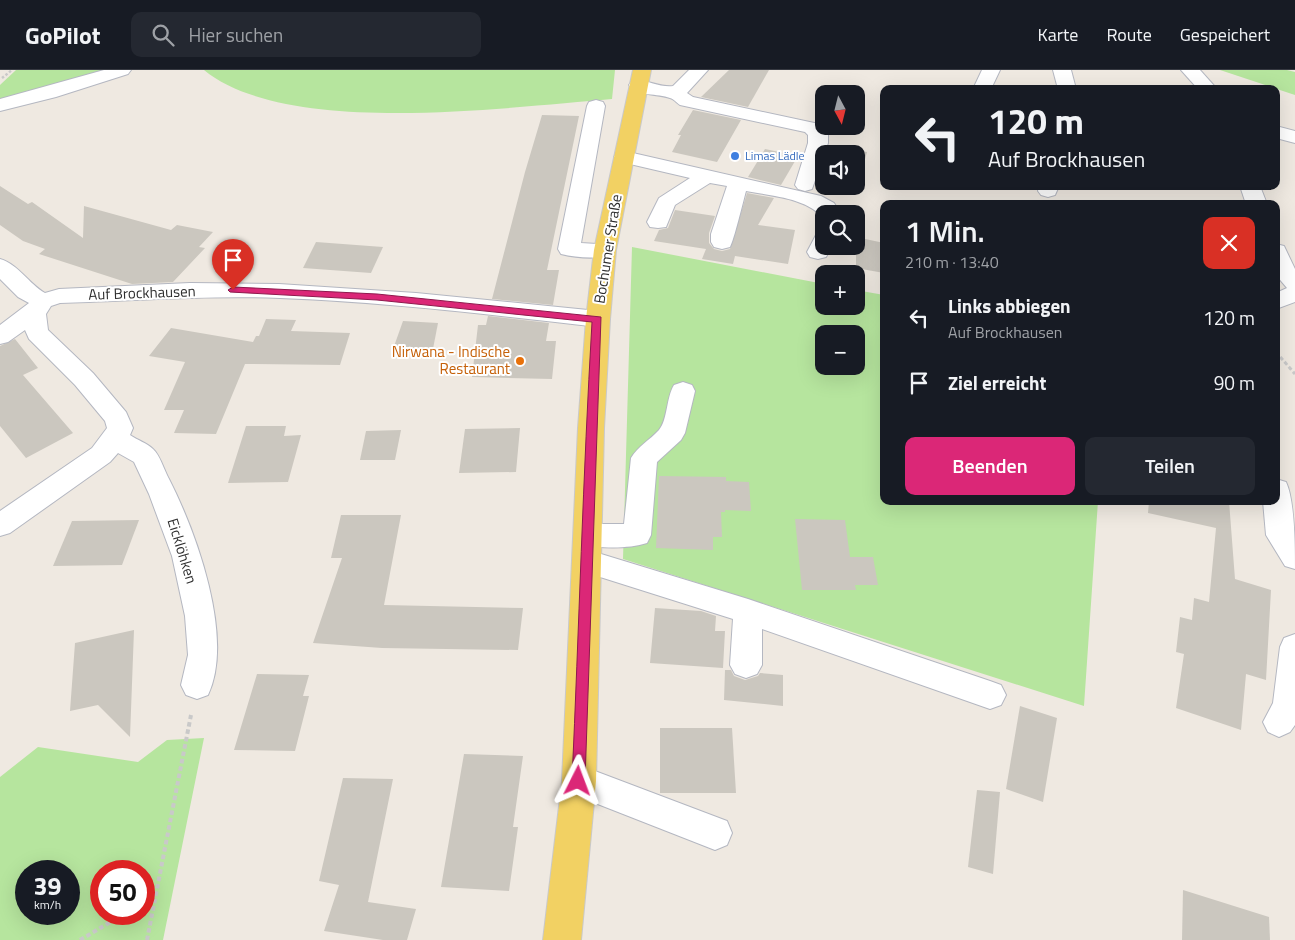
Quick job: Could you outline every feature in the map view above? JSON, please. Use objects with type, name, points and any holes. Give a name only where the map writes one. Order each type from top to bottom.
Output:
[{"type":"main road","name":"Bochumer Straße","points":[[562,940],[578,781],[589,549],[591,428],[598,319],[605,250],[640,78]]},
{"type":"street","points":[[0,105],[49,93],[122,70]]},
{"type":"street","points":[[640,78],[657,92],[673,91],[684,87],[699,70]]},
{"type":"street","points":[[984,85],[991,70]]},
{"type":"street","points":[[1062,70],[1066,85]]},
{"type":"street","points":[[1190,70],[1204,85]]},
{"type":"street","points":[[673,91],[687,102],[812,128],[818,134],[818,143],[805,185]]},
{"type":"street","points":[[596,106],[569,249],[605,250]]},
{"type":"street","points":[[1280,133],[1295,137]]},
{"type":"street","points":[[624,157],[814,200],[823,205]]},
{"type":"street","points":[[658,222],[666,202],[707,176]]},
{"type":"street","points":[[722,242],[722,234],[738,183]]},
{"type":"street","points":[[1280,261],[1283,269],[1295,284]]},
{"type":"street","points":[[0,266],[34,302],[37,333],[84,379],[117,418],[120,428],[115,438],[101,455],[0,525]]},
{"type":"street","name":"Auf Brockhausen","points":[[34,302],[59,296],[164,291],[291,292],[377,297],[598,319]]},
{"type":"street","points":[[1280,300],[1295,293]]},
{"type":"street","points":[[0,294],[34,302]]},
{"type":"street","points":[[0,336],[34,302]]},
{"type":"street","points":[[589,549],[638,535],[644,458],[672,434],[683,391]]},
{"type":"street","name":"Eicklöhken","points":[[115,438],[144,456],[163,494],[186,556],[200,616],[203,655],[197,685]]},
{"type":"street","points":[[1283,506],[1280,535],[1295,558]]},
{"type":"street","points":[[589,549],[748,611],[990,694]]},
{"type":"street","points":[[746,665],[748,611]]},
{"type":"street","points":[[1279,722],[1289,706],[1295,647]]},
{"type":"street","points":[[578,781],[715,833]]},
{"type":"path","points":[[0,80],[12,70]]},
{"type":"path","points":[[1280,357],[1295,374]]},
{"type":"path","points":[[147,940],[197,685]]},
{"type":"path","points":[[80,940],[105,925]]},
{"type":"green space","points":[[16,70],[113,70],[0,102],[0,85]]},
{"type":"green space","points":[[204,70],[615,70],[612,99],[459,111],[400,113],[342,111],[288,104],[241,91]]},
{"type":"green space","points":[[1220,70],[1287,70],[1295,72],[1295,95],[1280,90],[1280,85],[1265,85]]},
{"type":"green space","points":[[632,247],[815,282],[815,315],[865,315],[865,292],[880,294],[880,505],[1098,505],[1084,706],[623,559]]},
{"type":"green space","points":[[204,738],[163,940],[0,940],[0,777],[38,747],[138,762],[167,740]]},
{"type":"building","points":[[729,70],[769,70],[748,107],[701,97]]},
{"type":"building","points":[[693,110],[741,120],[717,162],[672,152],[681,135],[678,135]]},
{"type":"building","points":[[542,115],[579,116],[547,270],[559,270],[553,305],[492,299],[525,172]]},
{"type":"building","points":[[765,149],[798,156],[781,185],[748,177]]},
{"type":"building","points":[[0,186],[28,204],[32,202],[83,238],[84,206],[171,230],[177,225],[213,232],[199,247],[205,248],[173,282],[132,284],[39,254],[45,249],[23,241],[0,225]]},
{"type":"building","points":[[747,193],[774,198],[758,225],[795,230],[788,264],[735,256],[733,264],[702,259],[706,249],[654,241],[659,230],[668,228],[675,210],[715,216],[709,233],[709,243],[714,249],[722,251],[730,249]]},
{"type":"building","points":[[865,239],[880,242],[880,272],[865,270],[865,265],[856,265],[856,255],[865,255]]},
{"type":"building","points":[[316,242],[383,247],[371,273],[303,268]]},
{"type":"building","points":[[488,316],[549,323],[546,341],[556,341],[552,379],[472,377],[478,325],[486,325]]},
{"type":"building","points":[[266,319],[296,320],[291,331],[350,333],[340,365],[245,364],[216,434],[174,433],[184,410],[164,410],[185,362],[149,356],[171,328],[253,342],[256,336],[259,336]]},
{"type":"building","points":[[403,321],[438,323],[432,354],[392,352]]},
{"type":"building","points":[[15,339],[38,368],[23,375],[73,433],[26,458],[0,426],[0,346]]},
{"type":"building","points":[[246,426],[286,426],[284,436],[301,435],[288,482],[228,483]]},
{"type":"building","points":[[520,428],[516,472],[459,473],[465,429]]},
{"type":"building","points":[[401,430],[395,460],[360,460],[366,431]]},
{"type":"building","points":[[659,476],[726,477],[726,481],[749,482],[751,511],[725,510],[725,512],[721,512],[722,537],[713,537],[713,550],[656,548]]},
{"type":"building","points":[[1149,505],[1229,505],[1235,579],[1271,590],[1266,680],[1246,674],[1241,730],[1176,708],[1184,654],[1176,652],[1180,617],[1192,620],[1194,598],[1209,602],[1216,528],[1148,513]]},
{"type":"building","points":[[341,515],[401,515],[384,605],[523,608],[518,650],[382,648],[313,643],[342,558],[331,558]]},
{"type":"building","points":[[795,519],[845,520],[850,557],[873,557],[878,585],[855,585],[856,590],[802,590]]},
{"type":"building","points":[[139,520],[122,565],[53,566],[72,521]]},
{"type":"building","points":[[655,608],[701,611],[716,616],[715,631],[725,631],[723,668],[650,663]]},
{"type":"building","points":[[134,630],[130,737],[98,705],[70,711],[75,643]]},
{"type":"building","points":[[725,670],[731,670],[734,676],[745,680],[758,676],[760,673],[783,675],[783,706],[724,700]]},
{"type":"building","points":[[257,674],[309,675],[303,696],[309,696],[295,751],[234,750]]},
{"type":"building","points":[[1020,706],[1057,718],[1043,802],[1006,789]]},
{"type":"building","points":[[660,728],[732,728],[736,793],[660,793]]},
{"type":"building","points":[[464,754],[523,756],[513,827],[518,827],[509,891],[441,887]]},
{"type":"building","points":[[343,778],[393,779],[368,902],[416,909],[407,940],[383,940],[324,931],[339,885],[319,881]]},
{"type":"building","points":[[977,790],[1000,792],[993,874],[968,867]]},
{"type":"building","points":[[1183,890],[1269,917],[1270,940],[1182,940]]},
{"type":"place","name":"Limas Lädle","points":[[735,156]]},
{"type":"place","name":"Nirwana - Indische Restaurant","points":[[520,361]]},
{"type":"route","points":[[233,290],[377,297],[598,319],[591,428],[589,535],[578,781]]}]
